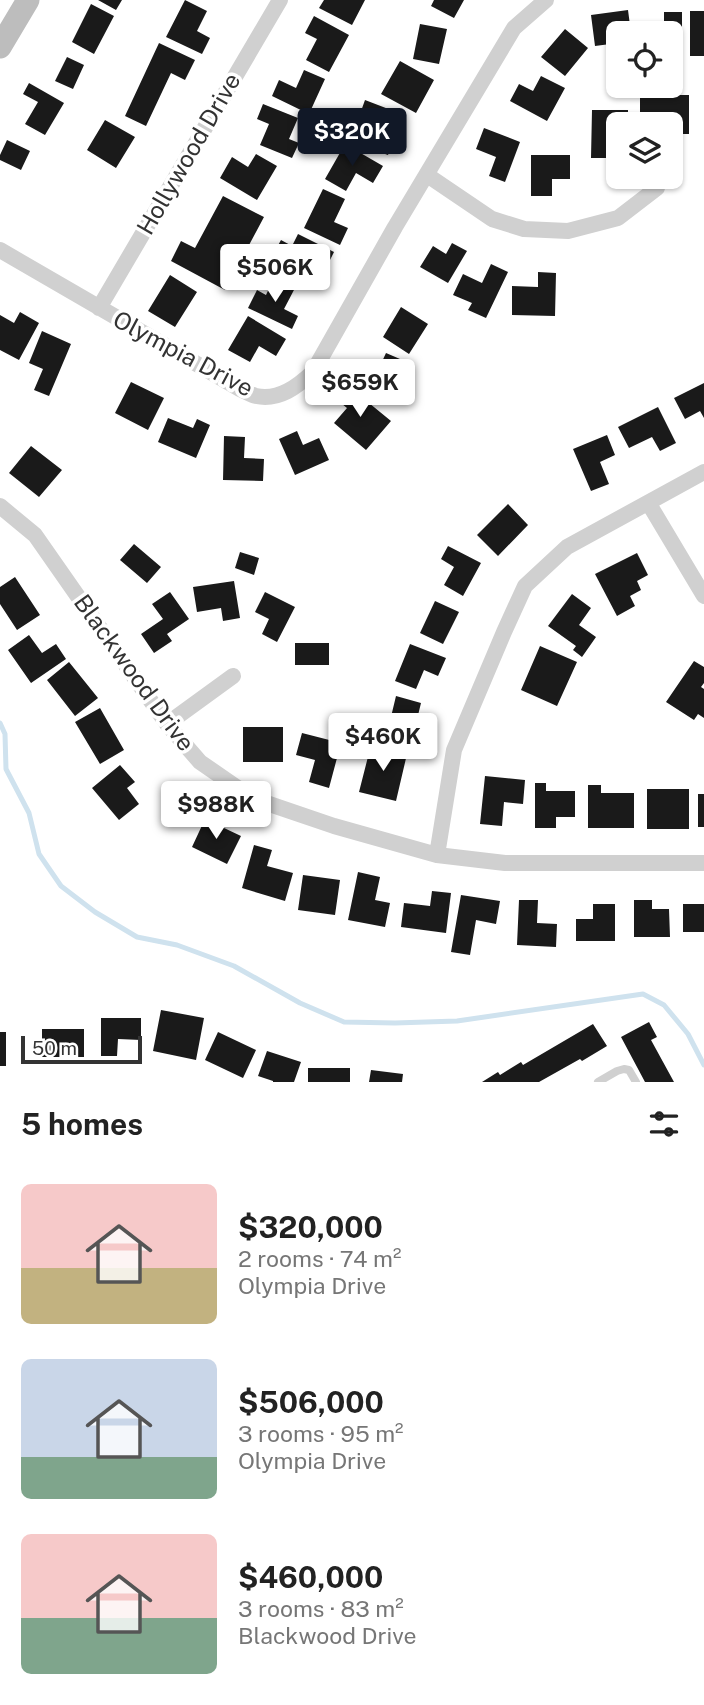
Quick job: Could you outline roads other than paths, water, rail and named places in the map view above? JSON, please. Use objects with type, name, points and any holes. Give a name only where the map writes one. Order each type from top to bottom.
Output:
[{"type":"street","points":[[0,47],[28,0]]},
{"type":"street","name":"Hollywood Drive","points":[[99,308],[280,0]]},
{"type":"street","name":"Olympia Drive","points":[[0,250],[240,389],[258,397],[275,396],[297,387],[313,372],[395,227],[514,28],[546,0]]},
{"type":"street","points":[[427,175],[492,219],[524,229],[568,231],[618,218],[656,189]]},
{"type":"street","points":[[437,855],[454,750],[526,586],[567,547],[704,472]]},
{"type":"street","points":[[649,504],[704,596]]},
{"type":"street","name":"Blackwood Drive","points":[[0,506],[35,535],[167,724],[200,762],[252,798],[334,826],[437,855],[505,863],[704,863]]},
{"type":"street","points":[[167,724],[233,676]]},
{"type":"lane","points":[[598,1082],[624,1069],[629,1070],[636,1082]]},
{"type":"waterway","points":[[0,723],[5,734],[6,769],[29,813],[39,854],[61,886],[95,912],[137,937],[177,945],[234,966],[300,1003],[344,1022],[457,1021],[643,994],[664,1005],[688,1034],[704,1065]]}]
